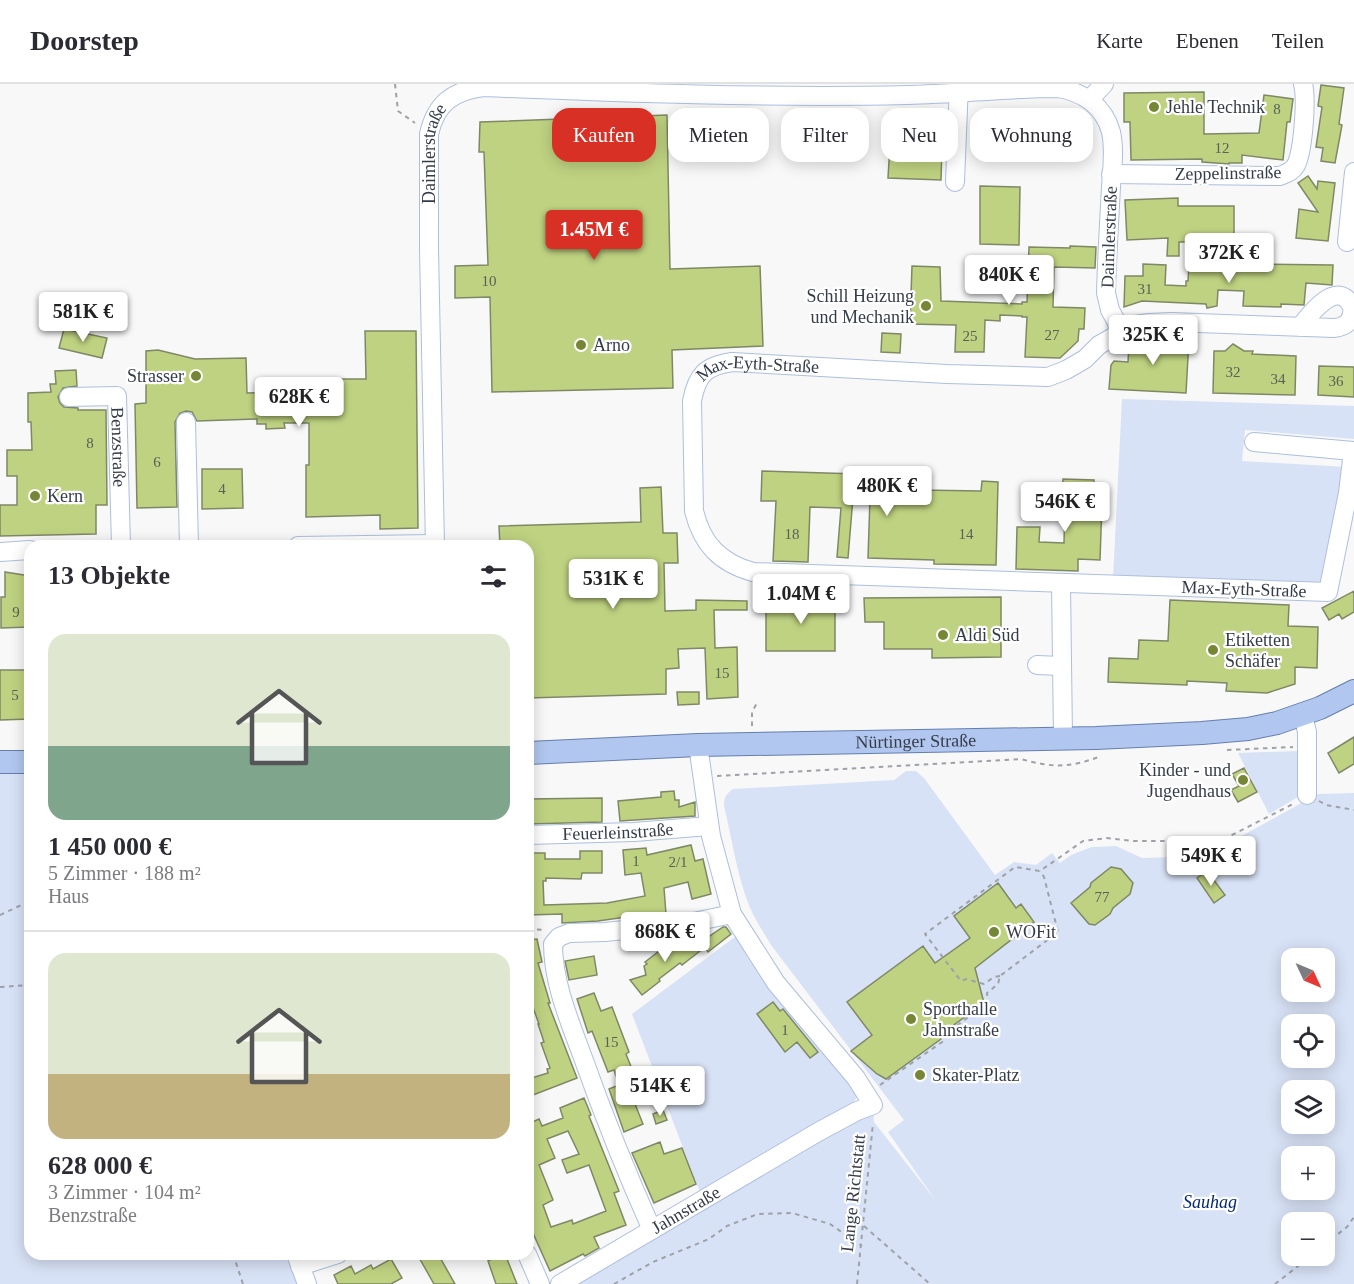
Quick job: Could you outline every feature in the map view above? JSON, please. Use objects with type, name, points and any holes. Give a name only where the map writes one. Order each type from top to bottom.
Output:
[{"type":"main road","name":"Nürtinger Straße","points":[[534,753],[698,745],[1158,735],[1248,729],[1304,715],[1354,691]]},
{"type":"main road","points":[[0,762],[24,762]]},
{"type":"street","points":[[1090,99],[1104,84]]},
{"type":"street","name":"Zeppelinstraße","points":[[1111,174],[1280,176],[1290,172],[1299,154],[1306,103],[1303,84]]},
{"type":"street","name":"Daimlerstraße","points":[[435,540],[438,357],[432,120],[446,101],[458,93],[483,87],[608,93],[760,96],[909,95],[959,88],[1058,88],[1079,93],[1090,99],[1102,114],[1110,132],[1111,174],[1106,293],[1110,310],[1122,332]]},
{"type":"street","points":[[955,182],[959,88]]},
{"type":"street","points":[[1347,242],[1354,172]]},
{"type":"street","name":"Max-Eyth-Straße","points":[[1254,442],[1353,451],[1348,493],[1328,592],[768,573],[738,568],[724,561],[714,552],[704,537],[697,525],[694,511],[692,401],[700,376],[717,364],[732,362],[1048,377],[1066,370],[1084,359],[1099,345],[1122,332],[1142,324],[1171,322],[1300,327],[1334,328],[1350,327],[1352,307],[1345,299],[1335,296],[1327,298],[1300,327]]},
{"type":"street","name":"Benzstraße","points":[[69,397],[117,396],[121,540]]},
{"type":"street","points":[[186,422],[189,540]]},
{"type":"street","points":[[0,552],[24,550]]},
{"type":"street","points":[[1061,584],[1063,738]]},
{"type":"street","points":[[1037,665],[1061,666]]},
{"type":"street","points":[[1304,715],[1307,732],[1307,795]]},
{"type":"street","points":[[698,745],[709,826],[732,914],[776,983],[840,1058],[870,1099]]},
{"type":"street","name":"Feuerleinstraße","points":[[534,836],[643,832],[709,826]]},
{"type":"street","name":"Jahnstraße","points":[[732,914],[684,924],[605,932],[568,933],[559,937],[553,944],[553,958],[565,1009],[619,1155],[652,1230],[870,1099]]},
{"type":"street","points":[[560,1284],[652,1230]]},
{"type":"street","points":[[298,1260],[307,1284]]},
{"type":"street","points":[[530,1260],[540,1284]]},
{"type":"path","points":[[395,84],[398,111],[434,134]]},
{"type":"path","points":[[752,728],[752,712],[757,703]]},
{"type":"path","points":[[1224,750],[1307,747]]},
{"type":"path","points":[[702,777],[1021,759],[1061,767],[1079,764],[1105,755]]},
{"type":"path","points":[[1040,871],[1058,932],[1000,976],[984,984],[966,979],[961,981],[925,934],[1015,867],[1040,871],[1083,841],[1107,838],[1134,841],[1228,837],[1307,795],[1326,805],[1354,810]]},
{"type":"path","points":[[1081,836],[1083,841]]},
{"type":"path","points":[[0,915],[24,903]]},
{"type":"path","points":[[870,1099],[945,1040],[946,1034],[988,1002],[987,993],[998,984],[1000,976]]},
{"type":"path","points":[[0,987],[24,985]]},
{"type":"path","name":"Lange Richtstatt","points":[[857,1284],[864,1226],[870,1099]]},
{"type":"path","points":[[614,1284],[653,1262],[709,1239],[727,1226],[758,1214],[792,1213],[830,1224],[862,1246]]},
{"type":"path","points":[[1335,1236],[1347,1227],[1354,1217]]},
{"type":"path","points":[[864,1226],[930,1284]]},
{"type":"path","points":[[235,1260],[243,1284]]},
{"type":"path","points":[[1275,1284],[1298,1266]]},
{"type":"green space","points":[[1122,399],[1354,406],[1354,439],[1245,430],[1242,461],[1346,467],[1323,584],[1113,579]]},
{"type":"green space","points":[[1298,751],[1298,797],[1269,814],[1238,753]]},
{"type":"green space","points":[[0,762],[24,762],[24,1260],[298,1260],[307,1284],[0,1284]]},
{"type":"green space","name":"Sauhag","points":[[906,771],[916,771],[924,778],[995,875],[1014,862],[1036,865],[1052,853],[1060,863],[1071,855],[1092,847],[1116,846],[1142,858],[1205,856],[1318,794],[1354,793],[1354,1284],[560,1284],[873,1105],[874,1122],[936,1201],[888,1132],[904,1120],[771,945],[750,908],[735,857],[724,806],[726,796],[733,789],[894,780]]},
{"type":"green space","points":[[736,936],[748,958],[776,995],[838,1065],[857,1097],[852,1105],[701,1195],[632,1014]]},
{"type":"building","points":[[1321,85],[1344,88],[1339,124],[1342,125],[1335,163],[1321,161],[1323,148],[1316,147],[1322,107],[1318,106]]},
{"type":"building","points":[[1204,92],[1204,134],[1259,133],[1264,95],[1293,99],[1290,122],[1287,122],[1283,160],[1242,155],[1242,163],[1229,164],[1202,162],[1202,159],[1131,160],[1130,122],[1124,122],[1124,93]]},
{"type":"building","points":[[656,115],[667,115],[670,269],[760,266],[763,346],[672,350],[673,388],[492,392],[490,297],[455,298],[455,266],[488,265],[484,152],[479,152],[480,122],[552,119],[552,162],[656,162]]},
{"type":"building","points":[[889,162],[942,162],[941,180],[888,178]]},
{"type":"building","points":[[1308,176],[1317,189],[1318,181],[1335,183],[1328,241],[1296,238],[1299,209],[1318,212],[1298,183]]},
{"type":"building","points":[[980,186],[1020,187],[1019,245],[980,244]]},
{"type":"building","points":[[1178,198],[1178,206],[1234,206],[1234,242],[1179,242],[1179,256],[1167,256],[1168,238],[1127,240],[1125,200]]},
{"type":"building","points":[[1070,246],[1096,247],[1095,268],[1054,267],[1053,307],[1085,308],[1084,329],[1079,329],[1078,341],[1060,358],[1025,357],[1027,317],[1000,315],[1000,321],[985,320],[984,352],[955,352],[956,325],[910,324],[912,266],[940,267],[941,301],[1022,304],[1022,302],[1027,302],[1029,247],[1070,248]]},
{"type":"building","points":[[1143,264],[1166,265],[1165,285],[1186,286],[1189,264],[1333,265],[1332,285],[1306,283],[1304,305],[1243,306],[1244,291],[1218,290],[1217,306],[1207,308],[1206,304],[1142,301],[1124,307],[1125,276],[1143,276]]},
{"type":"building","points":[[64,329],[107,338],[102,358],[59,348]]},
{"type":"building","points":[[365,331],[416,331],[418,528],[380,529],[380,515],[306,517],[309,423],[284,423],[285,428],[266,429],[266,424],[257,424],[257,419],[197,421],[192,412],[186,411],[180,413],[175,422],[177,507],[137,508],[135,404],[146,403],[146,351],[158,350],[195,359],[246,358],[247,393],[308,392],[308,379],[366,379]]},
{"type":"building","points":[[882,333],[901,334],[900,353],[881,352]]},
{"type":"building","points":[[1140,337],[1189,339],[1186,393],[1109,389],[1111,365],[1114,361],[1128,362],[1129,344]]},
{"type":"building","points":[[1233,344],[1244,351],[1253,351],[1252,354],[1296,356],[1295,395],[1213,393],[1214,351],[1225,351]]},
{"type":"building","points":[[1319,366],[1354,367],[1354,397],[1318,395]]},
{"type":"building","points":[[76,370],[77,386],[63,388],[58,397],[60,403],[64,407],[78,408],[78,410],[106,410],[107,505],[96,505],[96,534],[0,536],[0,505],[17,505],[17,476],[7,476],[7,450],[32,450],[31,422],[28,422],[28,393],[51,392],[50,384],[56,384],[55,371]]},
{"type":"building","points":[[202,469],[242,469],[243,508],[202,509]]},
{"type":"building","points":[[762,471],[921,476],[921,490],[981,491],[982,481],[998,482],[996,565],[934,564],[934,560],[868,558],[870,498],[853,497],[848,558],[837,557],[841,508],[810,507],[808,562],[773,561],[776,501],[761,501]]},
{"type":"building","points":[[1063,479],[1094,480],[1093,502],[1102,502],[1100,560],[1078,559],[1078,571],[1016,569],[1017,527],[1040,527],[1039,542],[1064,543]]},
{"type":"building","points":[[661,487],[663,533],[677,533],[678,563],[664,563],[665,611],[696,610],[696,600],[747,601],[747,610],[714,610],[715,648],[737,647],[738,697],[707,699],[705,648],[678,649],[679,668],[666,669],[666,694],[534,698],[534,540],[500,540],[499,526],[641,522],[640,488]]},
{"type":"building","points":[[5,572],[24,575],[24,627],[1,628],[1,597],[5,597]]},
{"type":"building","points":[[1354,591],[1354,612],[1342,619],[1339,614],[1329,620],[1322,608]]},
{"type":"building","name":"Aldi Süd","points":[[1001,597],[1001,657],[932,658],[932,649],[884,649],[884,622],[865,622],[864,598]]},
{"type":"building","points":[[766,599],[835,599],[835,651],[766,651]]},
{"type":"building","name":"Etiketten Schäfer","points":[[1170,600],[1289,605],[1288,626],[1318,627],[1317,668],[1295,667],[1295,684],[1267,693],[1226,691],[1227,683],[1187,681],[1187,685],[1108,682],[1109,658],[1138,659],[1139,640],[1168,641]]},
{"type":"building","points":[[0,670],[24,670],[24,719],[0,720]]},
{"type":"building","points":[[677,692],[699,692],[699,704],[678,705]]},
{"type":"building","points":[[1354,737],[1354,764],[1339,773],[1328,753]]},
{"type":"building","name":"Kinder - und Jugendhaus","points":[[1244,768],[1257,792],[1238,802],[1231,790],[1239,786],[1232,774]]},
{"type":"building","points":[[674,791],[675,800],[679,800],[679,807],[695,802],[695,816],[620,821],[618,801],[661,797],[661,792]]},
{"type":"building","points":[[602,798],[602,822],[534,824],[534,799]]},
{"type":"building","points":[[691,845],[695,861],[703,859],[711,894],[692,899],[688,882],[664,888],[666,914],[562,923],[562,914],[534,915],[534,853],[545,853],[545,859],[580,859],[580,851],[602,851],[602,873],[582,873],[581,879],[546,878],[546,881],[543,881],[544,905],[607,903],[645,896],[641,873],[625,875],[623,850],[646,848],[647,855]]},
{"type":"building","points":[[1111,867],[1121,869],[1133,883],[1130,894],[1095,925],[1089,924],[1071,903]]},
{"type":"building","points":[[1207,871],[1225,895],[1214,903],[1197,878]]},
{"type":"building","name":"Sporthalle Jahnstraße","points":[[998,883],[1016,908],[1021,904],[1034,922],[975,968],[984,1003],[940,1035],[941,1039],[886,1079],[877,1074],[851,1051],[872,1035],[847,1002],[923,946],[935,963],[970,938],[954,916]]},
{"type":"building","points":[[726,927],[731,934],[708,952],[701,942]]},
{"type":"building","points":[[685,935],[700,951],[682,965],[680,963],[642,995],[630,980],[646,975],[644,966],[647,964],[645,962]]},
{"type":"building","points":[[534,939],[537,939],[542,962],[538,963],[550,1003],[548,1003],[577,1078],[534,1095],[534,1077],[548,1073],[547,1069],[550,1068],[541,1043],[544,1042],[534,1010]]},
{"type":"building","points":[[594,956],[597,975],[569,980],[565,961]]},
{"type":"building","points":[[594,993],[601,1011],[612,1007],[629,1052],[626,1054],[636,1079],[654,1073],[658,1084],[631,1094],[643,1124],[624,1132],[609,1089],[619,1085],[614,1070],[608,1072],[592,1031],[588,1033],[577,999]]},
{"type":"building","points":[[773,1002],[780,1011],[783,1009],[818,1052],[810,1058],[797,1042],[785,1052],[757,1014]]},
{"type":"building","points":[[584,1098],[619,1191],[614,1193],[626,1225],[594,1237],[599,1248],[550,1271],[534,1235],[534,1121],[539,1119],[542,1126],[563,1118],[560,1108]],"holes":[[[568,1131],[579,1154],[562,1160],[567,1173],[589,1165],[606,1211],[573,1224],[572,1220],[551,1227],[543,1205],[553,1200],[539,1165],[555,1158],[547,1139]]]},
{"type":"building","points":[[663,1110],[667,1120],[656,1124],[653,1114]]},
{"type":"building","points":[[660,1142],[664,1154],[682,1148],[696,1184],[654,1203],[632,1153]]},
{"type":"building","points":[[392,1260],[402,1278],[391,1284],[338,1284],[334,1275],[351,1266],[355,1274],[371,1265],[373,1269]]},
{"type":"building","points":[[420,1260],[441,1260],[455,1284],[434,1284]]},
{"type":"building","points":[[507,1260],[517,1284],[496,1284],[488,1261]]},
{"type":"place","name":"Jehle Technik","points":[[1154,107]]},
{"type":"place","name":"Schill Heizung und Mechanik","points":[[926,306]]},
{"type":"place","name":"Arno","points":[[581,345]]},
{"type":"place","name":"Strasser","points":[[196,376]]},
{"type":"place","name":"Kern","points":[[35,496]]},
{"type":"place","name":"Aldi Süd","points":[[943,635]]},
{"type":"place","name":"Etiketten Schäfer","points":[[1213,650]]},
{"type":"place","name":"Kinder - und Jugendhaus","points":[[1243,780]]},
{"type":"place","name":"WOFit","points":[[994,932]]},
{"type":"place","name":"Sporthalle Jahnstraße","points":[[911,1019]]},
{"type":"place","name":"Skater-Platz","points":[[920,1075]]}]
